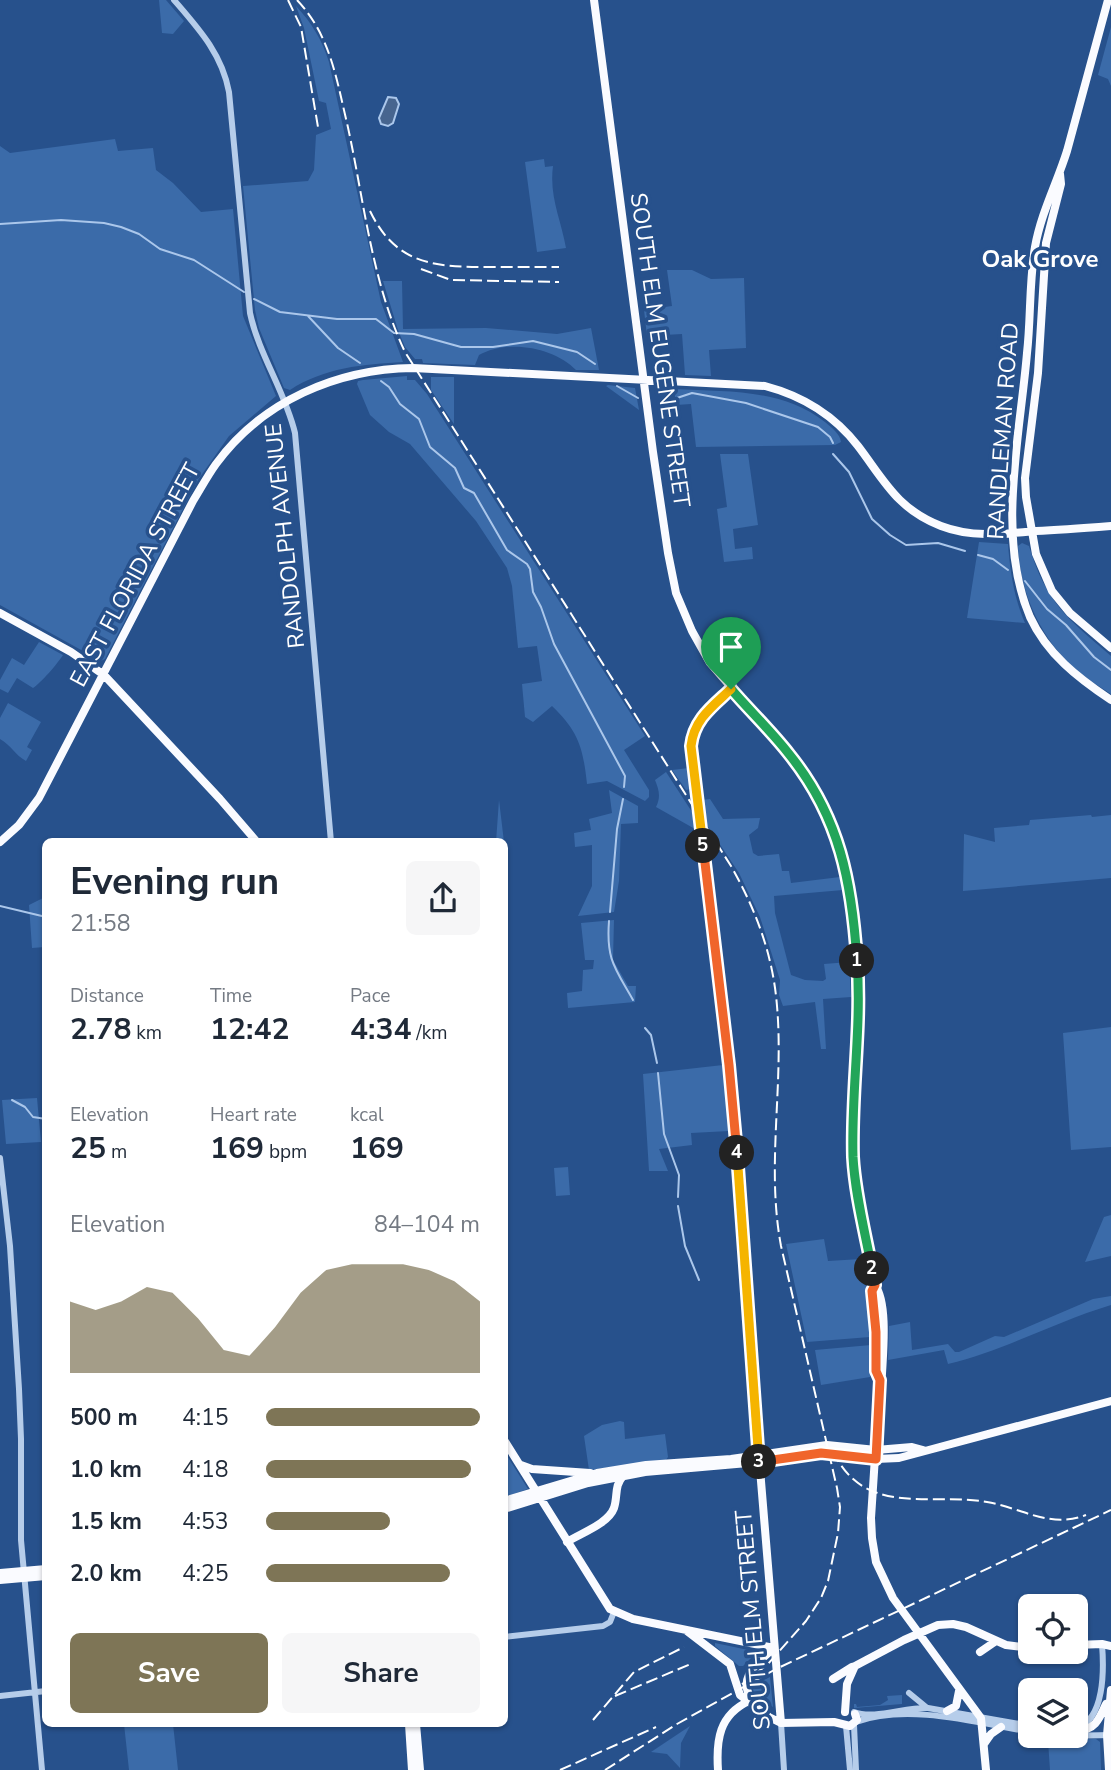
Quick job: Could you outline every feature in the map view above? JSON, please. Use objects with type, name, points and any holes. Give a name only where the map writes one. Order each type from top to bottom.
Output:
[{"type":"main road","name":"SOUTH ELM EUGENE STREET","points":[[594,0],[644,380],[676,593],[703,652],[731,689],[790,755],[810,783],[834,829],[845,862],[853,911],[860,1007],[853,1118],[854,1162],[875,1285],[879,1290],[883,1328],[883,1374],[880,1380],[872,1538],[876,1562],[893,1598],[982,1721]]},
{"type":"main road","name":"RANDLEMAN ROAD","points":[[1108,0],[1060,174],[1046,207],[1034,255],[1016,450],[1014,534],[1018,583],[1028,612],[1040,634],[1070,671],[1111,700]]},
{"type":"main road","name":"RANDLEMAN ROAD","points":[[1060,174],[1061,184],[1046,243],[1038,373],[1025,478],[1026,497],[1036,554],[1052,591],[1070,613],[1111,648]]},
{"type":"main road","name":"EAST FLORIDA STREET","points":[[0,842],[19,825],[39,798],[182,522],[216,463],[243,433],[285,402],[313,387],[349,375],[395,369],[765,386],[809,402],[840,426],[895,496],[921,517],[942,526],[965,533],[1014,534],[1111,526]]},
{"type":"main road","points":[[0,613],[71,652],[104,675],[253,838]]},
{"type":"main road","points":[[521,1465],[532,1469],[623,1476],[821,1453],[876,1454],[899,1458],[1111,1401]]},
{"type":"main road","points":[[508,1446],[604,1602],[614,1612],[633,1619],[774,1648]]},
{"type":"main road","points":[[508,1500],[646,1465],[759,1459]]},
{"type":"main road","name":"SOUTH ELM STREET","points":[[759,1459],[780,1721]]},
{"type":"main road","points":[[599,1476],[615,1495]]},
{"type":"main road","points":[[508,1508],[599,1476]]},
{"type":"main road","points":[[567,1542],[610,1514],[615,1505],[617,1483],[623,1476]]},
{"type":"main road","points":[[0,1580],[42,1570]]},
{"type":"main road","points":[[0,1573],[42,1576]]},
{"type":"main road","points":[[833,1679],[855,1665],[938,1625],[966,1627],[996,1642],[1018,1647]]},
{"type":"main road","points":[[685,1629],[741,1670],[753,1665],[774,1648]]},
{"type":"main road","points":[[718,1654],[711,1644],[720,1637]]},
{"type":"main road","points":[[1088,1645],[1107,1645],[1111,1640]]},
{"type":"main road","points":[[980,1652],[996,1642]]},
{"type":"main road","points":[[749,1643],[757,1650],[747,1680],[750,1701]]},
{"type":"main road","points":[[730,1664],[740,1695],[780,1721],[850,1719],[848,1681],[855,1665]]},
{"type":"main road","points":[[947,1710],[956,1706],[959,1691]]},
{"type":"main road","points":[[1088,1729],[1095,1725],[1110,1693]]},
{"type":"main road","points":[[1109,1770],[1110,1693]]},
{"type":"main road","points":[[718,1770],[718,1734],[729,1716],[750,1701]]},
{"type":"main road","points":[[982,1721],[986,1770]]},
{"type":"main road","points":[[1109,1735],[1111,1725]]},
{"type":"main road","points":[[409,1727],[412,1770]]},
{"type":"main road","points":[[416,1727],[419,1770]]},
{"type":"main road","points":[[984,1744],[991,1734],[1001,1727]]},
{"type":"street","name":"RANDOLPH AVENUE","points":[[174,0],[208,40],[225,76],[229,92],[250,313],[257,338],[285,402],[295,433],[331,838]]},
{"type":"street","name":"SOUTH ELM STREET","points":[[731,689],[698,721],[691,746],[729,1065],[759,1459]]},
{"type":"street","points":[[0,1157],[10,1246],[20,1414],[19,1509],[42,1770]]},
{"type":"street","points":[[508,1637],[603,1626],[610,1622],[614,1612]]},
{"type":"street","points":[[1088,1722],[1097,1707],[1103,1655],[1107,1645]]},
{"type":"street","points":[[0,1696],[42,1692]]},
{"type":"street","points":[[909,1693],[917,1702],[928,1708]]},
{"type":"street","points":[[850,1719],[911,1708],[928,1708],[947,1710],[1018,1730]]},
{"type":"street","points":[[850,1719],[912,1714],[1018,1725]]},
{"type":"street","points":[[850,1719],[850,1770]]},
{"type":"street","points":[[850,1719],[856,1770]]},
{"type":"street","name":"SOUTH ELM STREET","points":[[780,1721],[784,1770]]},
{"type":"street","points":[[1088,1735],[1109,1735]]},
{"type":"shaded area","points":[[159,0],[166,0],[184,21],[173,34],[162,33]]},
{"type":"shaded area","points":[[296,6],[316,32],[329,62],[381,302],[403,362],[330,372],[290,390],[284,388],[259,328],[243,186],[308,181],[314,170],[316,135],[331,129],[326,103],[319,101],[304,28]]},
{"type":"shaded area","points":[[1111,27],[1111,86],[1108,79],[1098,75]]},
{"type":"shaded area","points":[[388,97],[396,98],[399,104],[393,123],[388,126],[381,124],[379,118]]},
{"type":"shaded area","points":[[115,139],[118,151],[153,148],[156,170],[201,212],[233,209],[243,316],[276,396],[229,436],[198,480],[105,659],[101,661],[0,605],[0,146],[10,153]]},
{"type":"shaded area","points":[[544,159],[545,167],[553,166],[554,198],[566,248],[537,252],[525,162]]},
{"type":"shaded area","points":[[667,270],[692,270],[711,279],[744,278],[746,348],[709,350],[711,376],[685,375],[682,334],[647,336],[644,310],[672,306]]},
{"type":"shaded area","points":[[383,281],[402,281],[403,329],[486,328],[557,334],[591,328],[599,370],[576,370],[556,356],[517,347],[503,347],[479,355],[475,365],[423,363],[422,359],[415,359],[405,347]]},
{"type":"shaded area","points":[[407,376],[407,380],[415,380],[427,394],[645,736],[624,750],[649,790],[649,797],[645,801],[607,781],[587,784],[578,741],[568,724],[552,706],[533,722],[525,717],[522,684],[542,681],[537,646],[518,648],[512,586],[507,568],[476,521],[410,444],[389,432],[370,415],[357,384],[363,380]]},
{"type":"shaded area","points":[[431,377],[454,377],[454,424],[431,390]]},
{"type":"shaded area","points":[[606,386],[635,388],[639,410]]},
{"type":"shaded area","points":[[674,389],[772,397],[808,411],[825,422],[841,442],[835,445],[696,447],[691,404],[676,405]]},
{"type":"shaded area","points":[[720,454],[748,454],[758,525],[733,529],[735,549],[752,547],[753,559],[724,562],[717,509],[727,507]]},
{"type":"shaded area","points":[[979,542],[1008,544],[1013,584],[1025,623],[967,618]]},
{"type":"shaded area","points":[[1022,543],[1029,546],[1043,582],[1060,608],[1111,656],[1111,694],[1066,660],[1044,632],[1035,616],[1023,582],[1018,546]]},
{"type":"shaded area","points":[[39,642],[63,655],[53,668],[33,688],[17,678],[8,693],[0,689],[0,680],[12,658],[24,665]]},
{"type":"shaded area","points":[[8,703],[41,722],[27,747],[32,750],[26,761],[0,739],[0,718]]},
{"type":"shaded area","points":[[689,768],[691,789],[686,790],[672,770]]},
{"type":"shaded area","points":[[666,772],[694,815],[695,829],[656,807],[659,793],[655,780]]},
{"type":"shaded area","points":[[609,790],[638,806],[638,823],[621,824],[619,881],[614,912],[578,916],[592,886],[592,845],[575,847],[574,833],[591,830],[589,819],[612,813]]},
{"type":"shaded area","points":[[710,799],[723,819],[760,818],[758,828],[749,835],[753,853],[758,856],[779,854],[782,871],[789,871],[791,883],[840,877],[843,890],[774,896],[775,913],[791,975],[805,980],[823,981],[826,979],[824,964],[849,962],[851,997],[823,999],[826,1049],[821,1049],[815,1002],[783,1006],[779,995],[780,980],[760,917],[739,873],[705,822],[702,800]]},
{"type":"shaded area","points":[[499,800],[504,838],[496,838]]},
{"type":"shaded area","points":[[1111,815],[1111,878],[963,891],[964,834],[995,842],[994,828],[1029,825],[1030,820]]},
{"type":"shaded area","points":[[42,898],[42,947],[32,948],[29,905]]},
{"type":"shaded area","points":[[614,920],[613,960],[628,986],[636,986],[635,1002],[568,1008],[567,993],[582,991],[583,970],[593,969],[594,960],[585,960],[581,923]]},
{"type":"shaded area","points":[[1111,1027],[1111,1147],[1071,1150],[1063,1033]]},
{"type":"shaded area","points":[[723,1065],[729,1131],[691,1133],[692,1145],[659,1149],[668,1171],[649,1171],[643,1074]]},
{"type":"shaded area","points":[[37,1098],[41,1142],[6,1144],[2,1100]]},
{"type":"shaded area","points":[[568,1167],[570,1195],[556,1196],[554,1168]]},
{"type":"shaded area","points":[[1111,1215],[1111,1256],[1085,1262],[1104,1217]]},
{"type":"shaded area","points":[[824,1239],[828,1261],[861,1259],[871,1316],[870,1337],[807,1342],[786,1244]]},
{"type":"shaded area","points":[[1111,1296],[1111,1305],[969,1358],[948,1364],[944,1350],[888,1360],[889,1326],[910,1322],[912,1350],[948,1344],[955,1352],[959,1352],[995,1336],[1004,1337],[1093,1299]]},
{"type":"shaded area","points":[[871,1345],[870,1377],[821,1385],[815,1350]]},
{"type":"shaded area","points":[[624,1422],[625,1439],[665,1434],[668,1457],[666,1460],[589,1470],[584,1436],[602,1425]]},
{"type":"shaded area","points":[[508,1457],[528,1489],[508,1496]]},
{"type":"shaded area","points":[[715,1643],[753,1651],[754,1655],[743,1666],[739,1666],[715,1646]]},
{"type":"shaded area","points":[[770,1677],[773,1707],[755,1696],[752,1686]]},
{"type":"shaded area","points":[[902,1695],[902,1704],[854,1708],[854,1704],[857,1707],[880,1705],[888,1700],[887,1696]]},
{"type":"shaded area","points":[[690,1726],[681,1743],[680,1768],[667,1754],[651,1752]]},
{"type":"shaded area","points":[[124,1727],[173,1727],[178,1770],[129,1770]]},
{"type":"shaded area","points":[[1088,1739],[1100,1742],[1101,1770],[1050,1770],[1048,1748],[1088,1748]]},
{"type":"waterway","points":[[0,224],[61,220],[121,227],[139,234],[160,249],[194,260],[244,292]]},
{"type":"waterway","points":[[254,299],[280,312],[337,319],[376,319],[394,333],[414,334],[461,347],[493,347],[533,341],[577,352],[595,364]]},
{"type":"waterway","points":[[308,316],[338,348],[360,363]]},
{"type":"waterway","points":[[381,381],[389,387],[400,404],[419,419],[430,447],[455,468],[464,488],[474,493],[507,550],[530,569],[533,592],[554,644],[625,776],[624,787]]},
{"type":"waterway","points":[[617,386],[638,398]]},
{"type":"waterway","points":[[677,398],[692,393],[746,403],[818,427],[833,443]]},
{"type":"waterway","points":[[833,454],[849,472],[872,519],[890,535],[906,545],[938,543],[965,551]]},
{"type":"waterway","points":[[978,555],[993,559],[1008,570]]},
{"type":"waterway","points":[[1025,581],[1047,609],[1066,625],[1094,657],[1111,670]]},
{"type":"waterway","points":[[610,912],[617,829],[623,799]]},
{"type":"waterway","points":[[0,906],[42,916]]},
{"type":"waterway","points":[[609,921],[611,955],[633,1000]]},
{"type":"waterway","points":[[645,1028],[651,1035],[657,1063]]},
{"type":"waterway","points":[[658,1073],[664,1134],[679,1175],[678,1197]]},
{"type":"waterway","points":[[12,1100],[25,1107],[33,1117],[42,1118]]},
{"type":"waterway","points":[[678,1206],[685,1246],[699,1280]]},
{"type":"railway","points":[[288,0],[301,27],[318,127]]},
{"type":"railway","points":[[297,0],[317,28],[330,57],[347,123],[376,268],[393,325],[405,352],[731,866],[755,916],[772,969],[779,1036],[775,1156],[777,1216],[781,1246],[840,1507],[838,1533],[828,1581],[821,1598],[806,1621],[768,1664],[741,1685]]},
{"type":"railway","points":[[370,211],[392,243],[405,252],[434,264],[469,267],[559,267]]},
{"type":"railway","points":[[421,269],[451,280],[559,282]]},
{"type":"railway","points":[[833,1451],[846,1472],[862,1486],[880,1494],[900,1498],[987,1502],[1048,1519],[1073,1519],[1086,1515]]},
{"type":"railway","points":[[605,1770],[677,1724],[776,1669],[1111,1510]]},
{"type":"railway","points":[[593,1720],[634,1672],[684,1647]]},
{"type":"railway","points":[[615,1696],[693,1663]]},
{"type":"railway","points":[[560,1770],[656,1727]]},
{"type":"district","name":"Oak Grove","points":[[1040,259]]},
{"type":"route","points":[[731,689],[790,755],[810,783],[834,829],[849,883],[860,1007],[853,1156],[875,1285],[872,1291],[876,1371],[880,1380],[876,1459],[821,1453],[760,1462],[733,1106],[691,746],[698,721],[731,689]]}]
